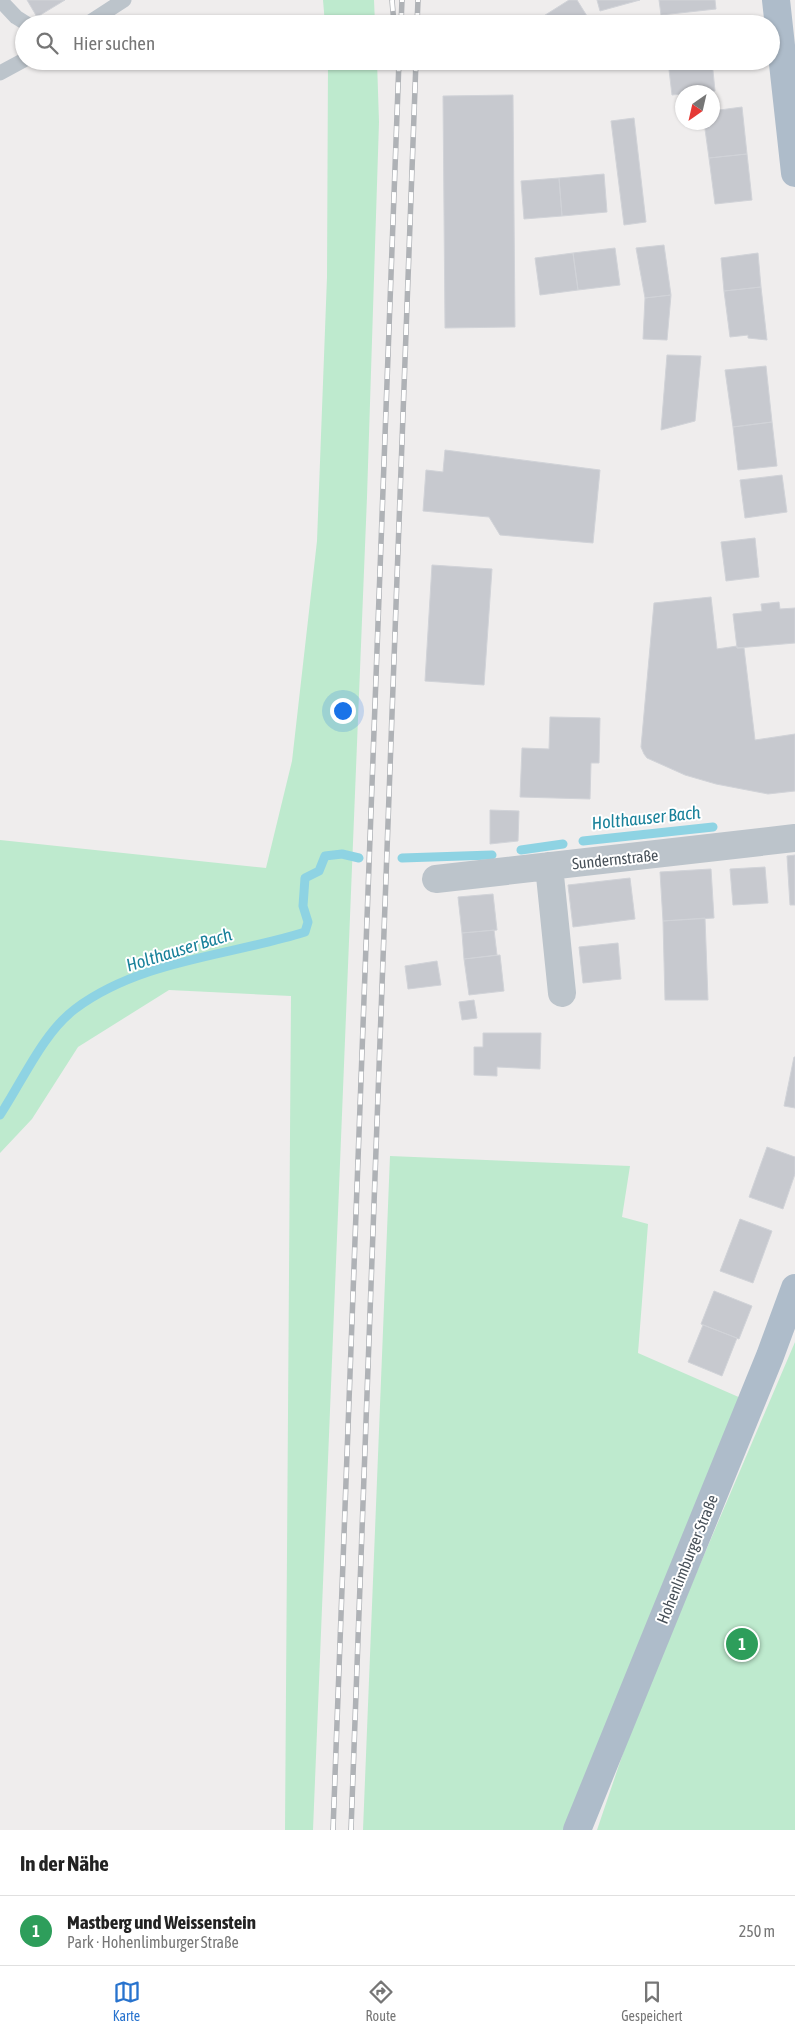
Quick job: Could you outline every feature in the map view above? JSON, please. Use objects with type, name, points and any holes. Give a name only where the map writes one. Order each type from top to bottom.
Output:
[{"type":"main road","points":[[776,0],[778,15]]},
{"type":"main road","points":[[780,36],[795,173]]},
{"type":"main road","name":"Hohenlimburger Straße","points":[[577,1830],[770,1356],[795,1288]]},
{"type":"street","name":"Sundernstraße","points":[[436,879],[795,838]]},
{"type":"street","points":[[549,866],[562,993]]},
{"type":"lane","points":[[0,0],[15,17]]},
{"type":"lane","points":[[101,15],[124,0]]},
{"type":"lane","points":[[0,73],[15,65]]},
{"type":"green space","points":[[323,0],[374,0],[375,15],[324,15]]},
{"type":"green space","points":[[328,70],[377,70],[379,122],[367,497],[313,1830],[285,1830],[291,996],[169,990],[78,1047],[32,1119],[0,1153],[0,840],[266,868],[292,761],[317,541],[327,277]]},
{"type":"green space","points":[[390,1156],[630,1166],[622,1217],[648,1224],[638,1353],[750,1402],[574,1830],[363,1830]]},
{"type":"green space","points":[[795,1342],[795,1830],[597,1830],[637,1712]]},
{"type":"building","points":[[27,0],[65,0],[40,15],[36,15]]},
{"type":"building","points":[[569,0],[577,0],[586,15],[545,15]]},
{"type":"building","points":[[597,0],[640,0],[600,11]]},
{"type":"building","points":[[659,0],[715,0],[716,9],[661,15]]},
{"type":"building","points":[[669,70],[713,70],[714,85],[675,85],[675,95],[672,95]]},
{"type":"building","points":[[513,95],[515,327],[445,328],[443,96]]},
{"type":"building","points":[[742,107],[747,154],[709,158],[705,130],[720,130],[720,110]]},
{"type":"building","points":[[634,118],[646,222],[624,225],[611,121]]},
{"type":"building","points":[[747,154],[752,200],[715,204],[709,158]]},
{"type":"building","points":[[604,174],[607,212],[562,216],[559,178]]},
{"type":"building","points":[[559,178],[562,216],[524,219],[521,181]]},
{"type":"building","points":[[664,245],[671,295],[645,298],[636,248]]},
{"type":"building","points":[[615,248],[620,285],[578,290],[573,253]]},
{"type":"building","points":[[573,253],[578,290],[540,295],[535,258]]},
{"type":"building","points":[[758,253],[761,287],[724,291],[721,258]]},
{"type":"building","points":[[761,287],[767,340],[748,338],[748,335],[730,337],[724,291]]},
{"type":"building","points":[[671,295],[667,340],[643,339],[645,298]]},
{"type":"building","points":[[667,355],[701,356],[695,421],[661,430]]},
{"type":"building","points":[[766,366],[772,422],[733,427],[725,370]]},
{"type":"building","points":[[772,422],[777,466],[738,470],[733,427]]},
{"type":"building","points":[[445,450],[600,470],[593,543],[500,535],[489,517],[423,511],[426,470],[443,472]]},
{"type":"building","points":[[782,475],[787,512],[745,518],[740,480]]},
{"type":"building","points":[[755,538],[759,577],[726,581],[721,542]]},
{"type":"building","points":[[432,565],[492,569],[484,685],[425,681]]},
{"type":"building","points":[[711,597],[717,649],[737,646],[737,648],[744,648],[755,740],[795,734],[795,791],[768,794],[716,784],[685,775],[647,758],[644,754],[641,747],[654,603]]},
{"type":"building","points":[[779,602],[780,609],[795,608],[795,643],[737,648],[733,614],[762,611],[761,604]]},
{"type":"building","points":[[550,717],[600,718],[599,763],[591,763],[590,799],[520,797],[522,748],[549,749]]},
{"type":"building","points":[[490,810],[519,811],[518,841],[490,844]]},
{"type":"building","points":[[795,855],[795,905],[790,905],[787,856]]},
{"type":"building","points":[[765,867],[768,903],[733,905],[730,869]]},
{"type":"building","points":[[711,869],[714,918],[663,921],[660,872]]},
{"type":"building","points":[[630,878],[635,919],[573,927],[568,885]]},
{"type":"building","points":[[493,894],[497,930],[462,933],[458,897]]},
{"type":"building","points":[[705,918],[708,1000],[665,1000],[663,921]]},
{"type":"building","points":[[494,930],[497,955],[464,959],[462,933]]},
{"type":"building","points":[[618,943],[621,979],[583,983],[579,947]]},
{"type":"building","points":[[500,955],[504,991],[469,995],[464,959]]},
{"type":"building","points":[[437,961],[441,985],[408,989],[405,966]]},
{"type":"building","points":[[474,1000],[477,1018],[462,1020],[459,1002]]},
{"type":"building","points":[[483,1033],[541,1033],[540,1069],[497,1067],[497,1076],[474,1075],[474,1047],[483,1047]]},
{"type":"building","points":[[795,1057],[795,1108],[784,1106]]},
{"type":"building","points":[[767,1147],[795,1157],[795,1174],[783,1209],[749,1197]]},
{"type":"building","points":[[740,1219],[772,1231],[753,1283],[720,1271]]},
{"type":"building","points":[[714,1291],[752,1306],[739,1339],[701,1324]]},
{"type":"building","points":[[703,1325],[737,1338],[722,1376],[688,1362]]},
{"type":"waterway","name":"Holthauser Bach","points":[[583,841],[713,827]]},
{"type":"waterway","name":"Holthauser Bach","points":[[521,850],[563,844]]},
{"type":"waterway","name":"Holthauser Bach","points":[[0,1115],[43,1044],[63,1019],[75,1009],[100,993],[156,969],[305,932],[308,922],[303,906],[305,878],[319,871],[325,856],[342,854],[359,858]]},
{"type":"waterway","name":"Holthauser Bach","points":[[402,858],[492,855]]},
{"type":"railway","points":[[392,0],[393,15]]},
{"type":"railway","points":[[401,15],[402,0]]},
{"type":"railway","points":[[417,15],[418,0]]},
{"type":"railway","points":[[333,1830],[399,70]]},
{"type":"railway","points":[[351,1830],[416,70]]},
{"type":"place","name":"Mastberg und Weissenstein","points":[[742,1644]]}]
